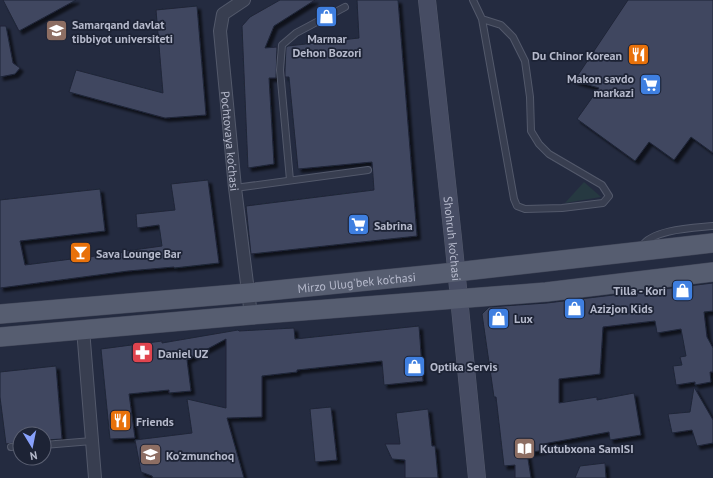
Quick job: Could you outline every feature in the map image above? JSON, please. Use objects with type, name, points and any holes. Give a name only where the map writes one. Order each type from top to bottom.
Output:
[{"type":"main road","name":"Shohruh ko'chasi","points":[[427,0],[477,478]]},
{"type":"main road","name":"Mirzo Ulug'bek ko'chasi","points":[[0,314],[248,293],[456,272],[713,243]]},
{"type":"main road","name":"Mirzo Ulug'bek ko'chasi","points":[[0,337],[251,315],[459,300],[546,292],[713,272]]},
{"type":"street","name":"Pochtovaya ko'chasi","points":[[244,0],[223,14],[220,30],[235,188],[251,315]]},
{"type":"street","points":[[82,329],[95,478]]},
{"type":"lane","points":[[473,0],[482,19],[514,200],[517,206],[525,209],[562,208],[603,203],[609,196],[602,185],[549,154],[539,144],[531,131],[530,97],[524,61],[513,37],[501,25],[482,19]]},
{"type":"lane","points":[[290,180],[280,77],[282,45],[296,33],[345,7]]},
{"type":"lane","points":[[235,188],[368,170]]},
{"type":"lane","points":[[638,251],[644,242],[656,235],[672,231],[713,226]]},
{"type":"lane","points":[[52,444],[92,441]]},
{"type":"shaded area","points":[[584,182],[601,197],[565,203]]},
{"type":"building","points":[[3,0],[76,0],[19,31]]},
{"type":"building","points":[[280,0],[315,0],[274,26],[265,48],[277,47],[276,78],[269,78],[274,164],[248,168],[242,26],[250,17]]},
{"type":"building","points":[[357,0],[398,0],[417,236],[251,254],[246,206],[374,190],[372,162],[298,169],[289,77],[285,77],[286,47],[359,38]]},
{"type":"building","name":"Makon savdo markazi","points":[[628,0],[713,0],[713,153],[691,137],[674,160],[649,142],[635,161],[577,119],[599,88],[574,81]]},
{"type":"building","points":[[197,6],[206,115],[165,118],[69,92],[76,70],[163,93],[156,10]]},
{"type":"building","points":[[0,26],[6,26],[13,63],[20,68],[15,74],[0,77]]},
{"type":"building","points":[[208,180],[219,263],[128,271],[0,288],[0,200],[100,189],[105,231],[20,241],[25,265],[162,246],[159,225],[137,228],[136,214],[175,210],[171,184]]},
{"type":"building","points":[[713,283],[713,311],[704,312],[707,337],[713,348],[713,372],[710,372],[711,382],[695,385],[695,382],[676,385],[673,366],[682,365],[680,357],[686,356],[681,329],[657,333],[655,321],[603,327],[600,374],[559,379],[559,403],[597,397],[597,400],[634,393],[641,435],[610,440],[609,432],[543,444],[544,450],[527,453],[531,478],[515,478],[515,465],[504,466],[496,397],[494,397],[482,314],[489,307],[547,303]]},
{"type":"building","points":[[419,326],[423,381],[384,385],[382,361],[297,370],[297,372],[262,376],[262,417],[227,418],[244,478],[153,478],[152,476],[141,472],[135,440],[192,433],[187,399],[226,408],[226,339],[187,360],[191,391],[169,393],[169,390],[129,394],[135,438],[110,439],[101,349],[162,341],[162,343],[238,330],[294,328],[295,339]]},
{"type":"building","points":[[56,366],[62,439],[52,440],[52,426],[12,426],[12,443],[6,444],[0,397],[0,372]]},
{"type":"building","points":[[694,387],[713,420],[713,443],[697,446],[692,430],[672,433],[668,414],[690,412]]},
{"type":"building","points":[[331,407],[337,460],[315,462],[310,409]]},
{"type":"building","points":[[428,409],[432,446],[435,446],[438,478],[405,478],[405,460],[392,459],[385,444],[400,444],[396,413]]},
{"type":"building","points":[[605,463],[606,478],[575,478],[580,466]]},
{"type":"place","name":"Marmar Dehon Bozori","points":[[327,17]]},
{"type":"place","name":"Samarqand davlat tibbiyot universiteti","points":[[56,31]]},
{"type":"place","name":"Du Chinor Korean","points":[[638,55]]},
{"type":"place","name":"Makon savdo markazi","points":[[650,85]]},
{"type":"place","name":"Sabrina","points":[[359,225]]},
{"type":"place","name":"Sava Lounge Bar","points":[[81,253]]},
{"type":"place","name":"Tilla - Kori","points":[[682,290]]},
{"type":"place","name":"Azizjon Kids","points":[[574,308]]},
{"type":"place","name":"Lux","points":[[499,318]]},
{"type":"place","name":"Daniel UZ","points":[[143,353]]},
{"type":"place","name":"Optika Servis","points":[[414,366]]},
{"type":"place","name":"Friends","points":[[120,421]]},
{"type":"place","name":"Kutubxona SamISI","points":[[525,448]]},
{"type":"place","name":"Ko'zmunchoq","points":[[151,455]]}]
